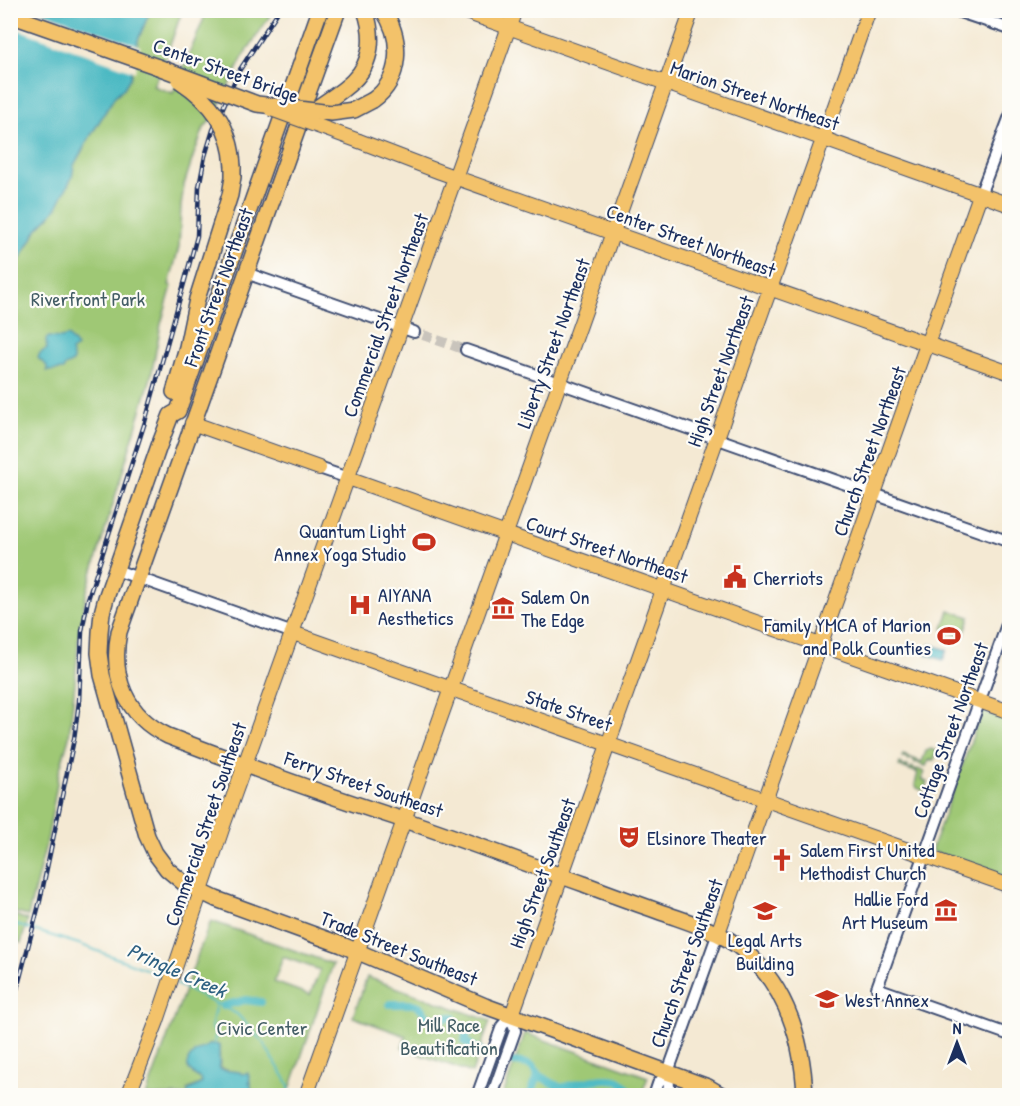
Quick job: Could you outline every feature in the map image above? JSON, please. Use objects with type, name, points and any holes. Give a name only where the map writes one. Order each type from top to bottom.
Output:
[{"type":"highway","name":"Front Street Northeast","points":[[143,825],[102,675],[99,653],[102,613],[159,446],[171,415],[178,411],[320,10]]},
{"type":"highway","name":"Front Street Northeast","points":[[137,578],[338,10]]},
{"type":"highway","points":[[298,124],[355,79],[366,61],[371,39],[370,24],[365,10]]},
{"type":"highway","points":[[258,104],[331,113],[354,110],[372,100],[382,92],[392,78],[397,58],[394,31],[383,10]]},
{"type":"highway","name":"Center Street Bridge","points":[[10,15],[258,104]]},
{"type":"highway","points":[[158,67],[188,87],[215,111],[230,143],[234,167],[230,195],[197,299],[187,347],[170,407],[171,415]]},
{"type":"highway","name":"Ferry Street Southeast","points":[[137,578],[119,632],[116,662],[119,679],[126,696],[148,724],[158,731],[203,750],[718,933],[753,958],[779,991],[791,1017],[799,1044],[805,1095]]},
{"type":"highway","name":"Trade Street Southeast","points":[[143,825],[155,853],[167,869],[185,884],[200,892],[357,952],[512,1016],[668,1072],[723,1095]]},
{"type":"main road","name":"Marion Street Northeast","points":[[460,10],[1010,205]]},
{"type":"main road","name":"Commercial Street Northeast","points":[[293,633],[348,478],[408,330],[438,225],[515,10]]},
{"type":"main road","name":"Liberty Street Northeast","points":[[306,1095],[692,10]]},
{"type":"main road","name":"High Street Northeast","points":[[608,744],[869,10]]},
{"type":"main road","name":"Center Street Bridge","points":[[258,104],[359,141]]},
{"type":"main road","name":"Center Street Northeast","points":[[359,141],[453,182],[613,233],[1010,373]]},
{"type":"main road","name":"Church Street Northeast","points":[[765,800],[980,195]]},
{"type":"main road","name":"Court Street Northeast","points":[[192,423],[319,468]]},
{"type":"main road","name":"Court Street Northeast","points":[[348,478],[1010,712]]},
{"type":"main road","points":[[633,579],[658,606]]},
{"type":"main road","name":"State Street","points":[[293,633],[1010,886]]},
{"type":"main road","name":"Commercial Street Southeast","points":[[128,1095],[157,1021],[200,892],[293,633]]},
{"type":"main road","name":"High Street Southeast","points":[[512,1016],[608,744]]},
{"type":"main road","name":"Church Street Southeast","points":[[718,933],[765,800]]},
{"type":"main road","points":[[185,884],[194,912]]},
{"type":"street","points":[[954,10],[1010,29]]},
{"type":"street","name":"Church Street Northeast","points":[[980,195],[1010,116]]},
{"type":"street","points":[[246,273],[408,330]]},
{"type":"street","points":[[466,350],[1010,542]]},
{"type":"street","name":"Court Street Northeast","points":[[319,468],[348,478]]},
{"type":"street","name":"State Street","points":[[116,570],[293,633]]},
{"type":"street","name":"Cottage Street Northeast","points":[[1010,616],[877,988],[1010,1035]]},
{"type":"street","name":"Church Street Southeast","points":[[654,1095],[658,1084],[668,1072],[718,933]]},
{"type":"street","name":"High Street Southeast","points":[[477,1095],[502,1026],[512,1016]]},
{"type":"street","name":"High Street Southeast","points":[[492,1095],[515,1031],[512,1016]]},
{"type":"street","name":"Church Street Southeast","points":[[666,1095],[669,1087],[668,1072]]},
{"type":"green space","name":"Riverfront Park","points":[[150,11],[182,11],[153,86],[173,93],[207,11],[273,11],[243,57],[213,117],[204,128],[184,185],[179,247],[151,377],[86,594],[79,633],[69,737],[59,772],[48,836],[28,916],[10,911],[10,283],[18,263],[38,228],[50,216],[72,177],[74,165],[91,135],[115,96],[130,78],[138,40]]},
{"type":"green space","points":[[949,610],[970,617],[964,636],[943,629]]},
{"type":"green space","points":[[982,711],[1009,720],[1009,879],[931,851]]},
{"type":"green space","points":[[931,749],[937,751],[934,760],[929,760],[926,766],[902,757],[903,755],[922,762],[926,751]]},
{"type":"green space","points":[[900,763],[902,766],[908,766],[907,768],[912,767],[916,771],[917,769],[925,772],[922,779],[927,782],[924,791],[917,788],[915,784],[918,773],[899,766]]},
{"type":"green space","points":[[11,914],[28,920],[21,943],[11,939]]},
{"type":"green space","name":"Civic Center","points":[[211,921],[333,964],[288,1095],[253,1095],[250,1083],[240,1074],[220,1068],[219,1046],[207,1047],[194,1057],[188,1067],[201,1079],[202,1083],[187,1090],[189,1095],[146,1096]],"holes":[[[283,957],[320,970],[310,995],[274,982]]]},
{"type":"green space","name":"Mill Race Beautification","points":[[367,977],[490,1021],[472,1073],[402,1048],[406,1036],[353,1017]]},
{"type":"green space","name":"Mill Race Beautification","points":[[525,1033],[648,1077],[641,1095],[503,1095]]},
{"type":"water","points":[[11,11],[150,11],[138,40],[130,78],[115,96],[91,135],[74,165],[72,177],[57,207],[38,228],[18,263],[11,283]]},
{"type":"water","points":[[68,336],[77,347],[71,351],[73,362],[65,366],[63,370],[47,371],[47,366],[38,358],[40,353],[47,349],[46,339]]},
{"type":"water","points":[[930,644],[947,650],[943,660],[926,654]]},
{"type":"water","points":[[211,1044],[219,1045],[221,1070],[248,1073],[250,1081],[248,1082],[250,1082],[253,1095],[189,1095],[187,1091],[202,1083],[201,1079],[189,1070],[188,1060],[195,1052]]},
{"type":"pier","points":[[11,11],[40,11],[140,46],[135,72],[11,27]]},
{"type":"waterway","name":"Pringle Creek","points":[[10,923],[79,944],[151,971],[166,979]]},
{"type":"waterway","name":"Pringle Creek","points":[[176,984],[237,1014],[262,1041],[288,1083],[291,1096]]},
{"type":"waterway","points":[[223,1006],[245,1000],[261,1002]]},
{"type":"waterway","points":[[214,1044],[216,1033],[211,1028],[216,1003]]},
{"type":"waterway","points":[[390,1004],[419,1006],[430,1019],[453,1017]]},
{"type":"waterway","points":[[466,1034],[465,1042],[483,1052]]},
{"type":"waterway","points":[[510,1061],[530,1065],[536,1070],[538,1075],[530,1096]]},
{"type":"waterway","points":[[538,1075],[561,1088]]},
{"type":"waterway","points":[[557,1096],[561,1088],[606,1079],[621,1082],[632,1096]]},
{"type":"tunnel","points":[[423,335],[466,350]]},
{"type":"railway","points":[[10,1016],[40,901],[74,739],[79,702],[82,631],[88,599],[145,422],[197,236],[199,187],[205,156],[213,130],[239,71],[279,10]]},
{"type":"place","name":"Quantum Light Annex Yoga Studio","points":[[424,542]]},
{"type":"place","name":"Cherriots","points":[[735,577]]},
{"type":"place","name":"AIYANA Aesthetics","points":[[360,605]]},
{"type":"place","name":"Salem On The Edge","points":[[503,608]]},
{"type":"place","name":"Family YMCA of Marion and Polk Counties","points":[[949,636]]},
{"type":"place","name":"Elsinore Theater","points":[[629,837]]},
{"type":"place","name":"Salem First United Methodist Church","points":[[782,860]]},
{"type":"place","name":"Hallie Ford Art Museum","points":[[946,910]]},
{"type":"place","name":"Legal Arts Building","points":[[765,911]]},
{"type":"place","name":"West Annex","points":[[827,999]]}]
